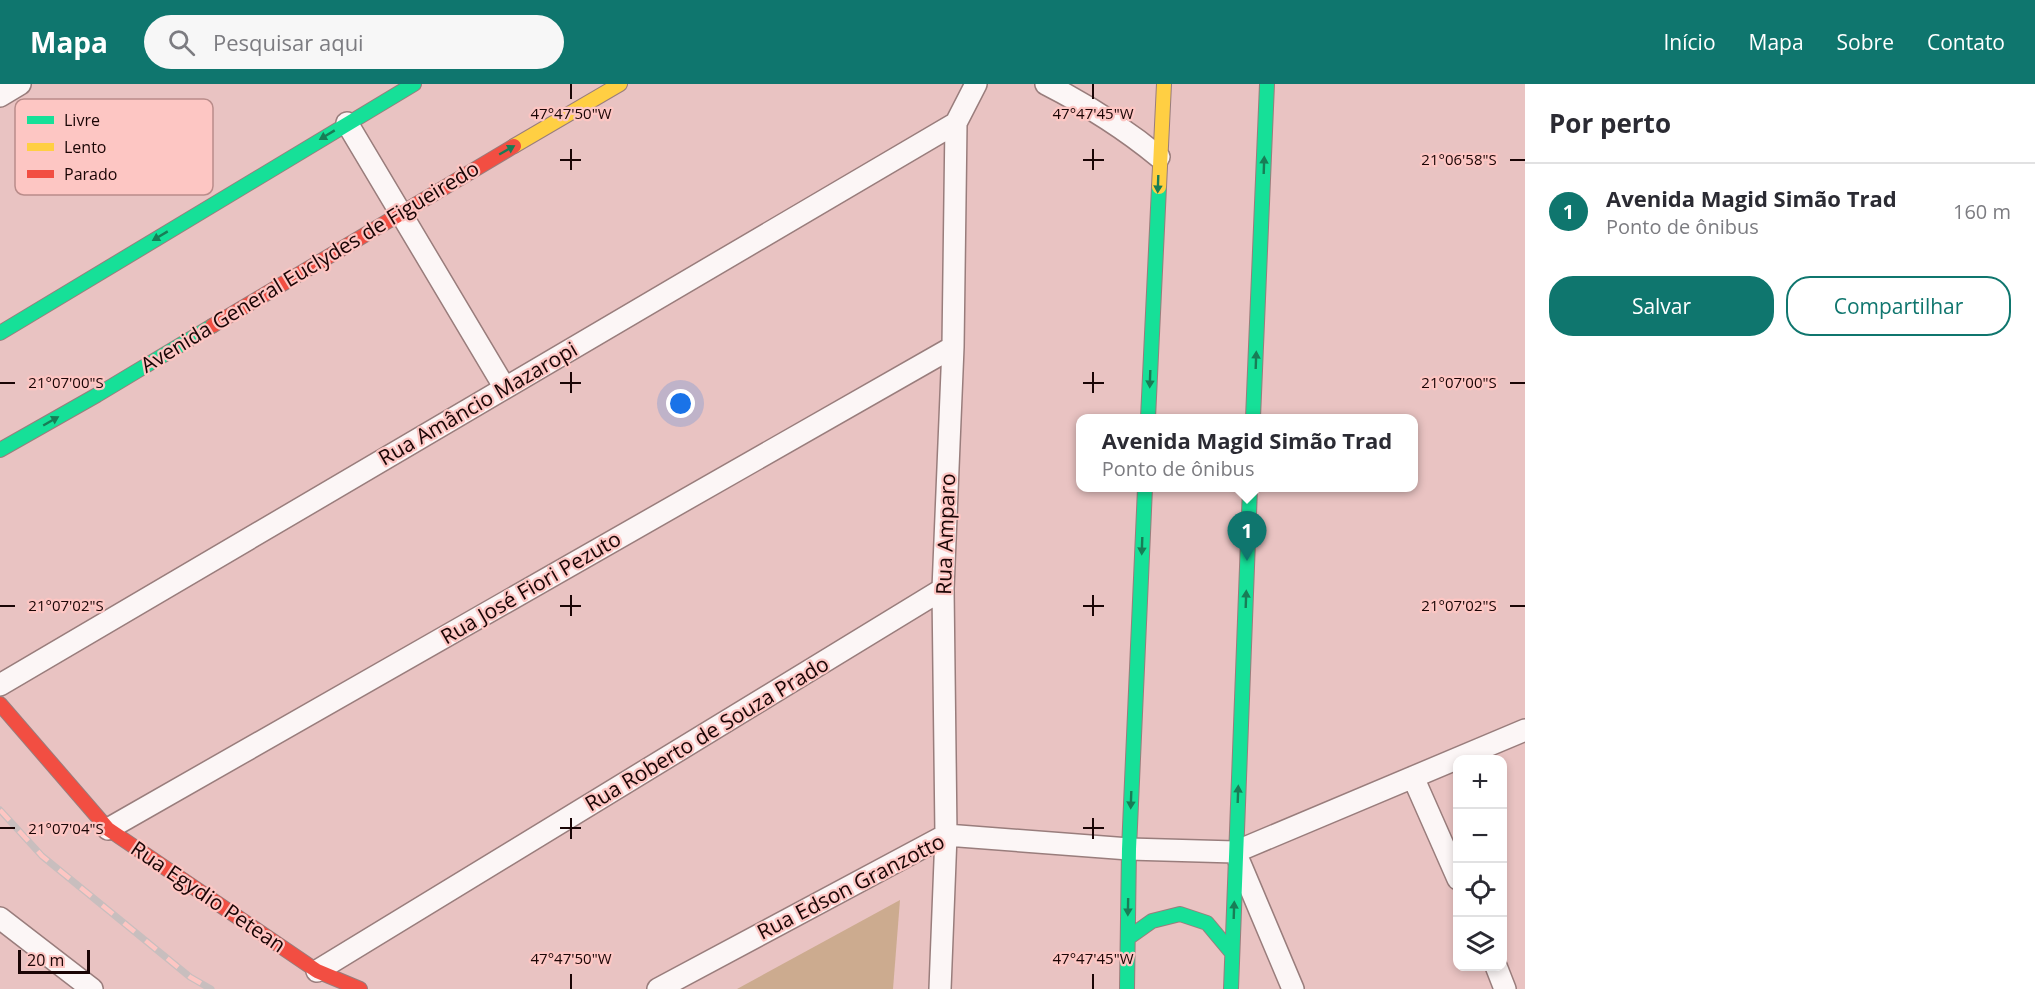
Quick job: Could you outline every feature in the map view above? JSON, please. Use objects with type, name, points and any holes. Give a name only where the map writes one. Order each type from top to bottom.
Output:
[{"type":"street","points":[[0,96],[20,84]]},
{"type":"street","points":[[0,333],[414,84]]},
{"type":"street","name":"Avenida General Euclydes de Figueiredo","points":[[0,450],[97,395],[584,99],[620,84]]},
{"type":"street","name":"Rua Amparo","points":[[940,989],[946,835],[943,589],[953,347],[956,123],[976,84]]},
{"type":"street","points":[[1046,84],[1102,115],[1159,157]]},
{"type":"street","points":[[1148,414],[1164,84]]},
{"type":"street","points":[[1253,414],[1267,84]]},
{"type":"street","points":[[347,123],[505,388]]},
{"type":"street","name":"Rua Amâncio Mazaropi","points":[[0,685],[956,123]]},
{"type":"street","name":"Rua José Fiori Pezuto","points":[[108,829],[953,347]]},
{"type":"street","points":[[1127,989],[1129,849],[1145,492]]},
{"type":"street","points":[[1231,989],[1250,492]]},
{"type":"street","name":"Rua Roberto de Souza Prado","points":[[317,971],[943,589]]},
{"type":"street","name":"Rua Egydio Petean","points":[[0,704],[108,829],[317,971],[360,989]]},
{"type":"street","points":[[1235,852],[1525,730]]},
{"type":"street","points":[[1413,777],[1453,868]]},
{"type":"street","name":"Rua Edson Granzotto","points":[[658,989],[946,835],[1129,849],[1235,852]]},
{"type":"street","points":[[1235,852],[1293,989]]},
{"type":"street","points":[[1128,938],[1152,921],[1180,914],[1207,923],[1232,953]]},
{"type":"street","points":[[1,920],[92,989]]},
{"type":"street","points":[[1498,971],[1505,989]]},
{"type":"shaded area","points":[[900,900],[893,989],[737,989]]},
{"type":"railway","points":[[0,810],[42,856],[190,977],[211,989]]},
{"type":"traffic: fast","points":[[0,333],[414,84]]},
{"type":"traffic: fast","points":[[1253,414],[1267,84]]},
{"type":"traffic: fast","points":[[1148,414],[1159,187]]},
{"type":"traffic: fast","points":[[0,450],[212,326]]},
{"type":"traffic: fast","points":[[1127,989],[1129,849],[1145,492]]},
{"type":"traffic: fast","points":[[1231,989],[1250,492]]},
{"type":"traffic: fast","points":[[1128,938],[1152,921],[1180,914],[1207,923],[1232,953]]},
{"type":"traffic: slow","points":[[514,146],[620,84]]},
{"type":"traffic: slow","points":[[1159,187],[1164,84]]},
{"type":"traffic: jam","points":[[212,326],[514,146]]},
{"type":"traffic: jam","points":[[0,704],[108,829],[317,971],[360,989]]},
{"type":"place","name":"Avenida Magid Simão Trad","points":[[1247,561]]}]
